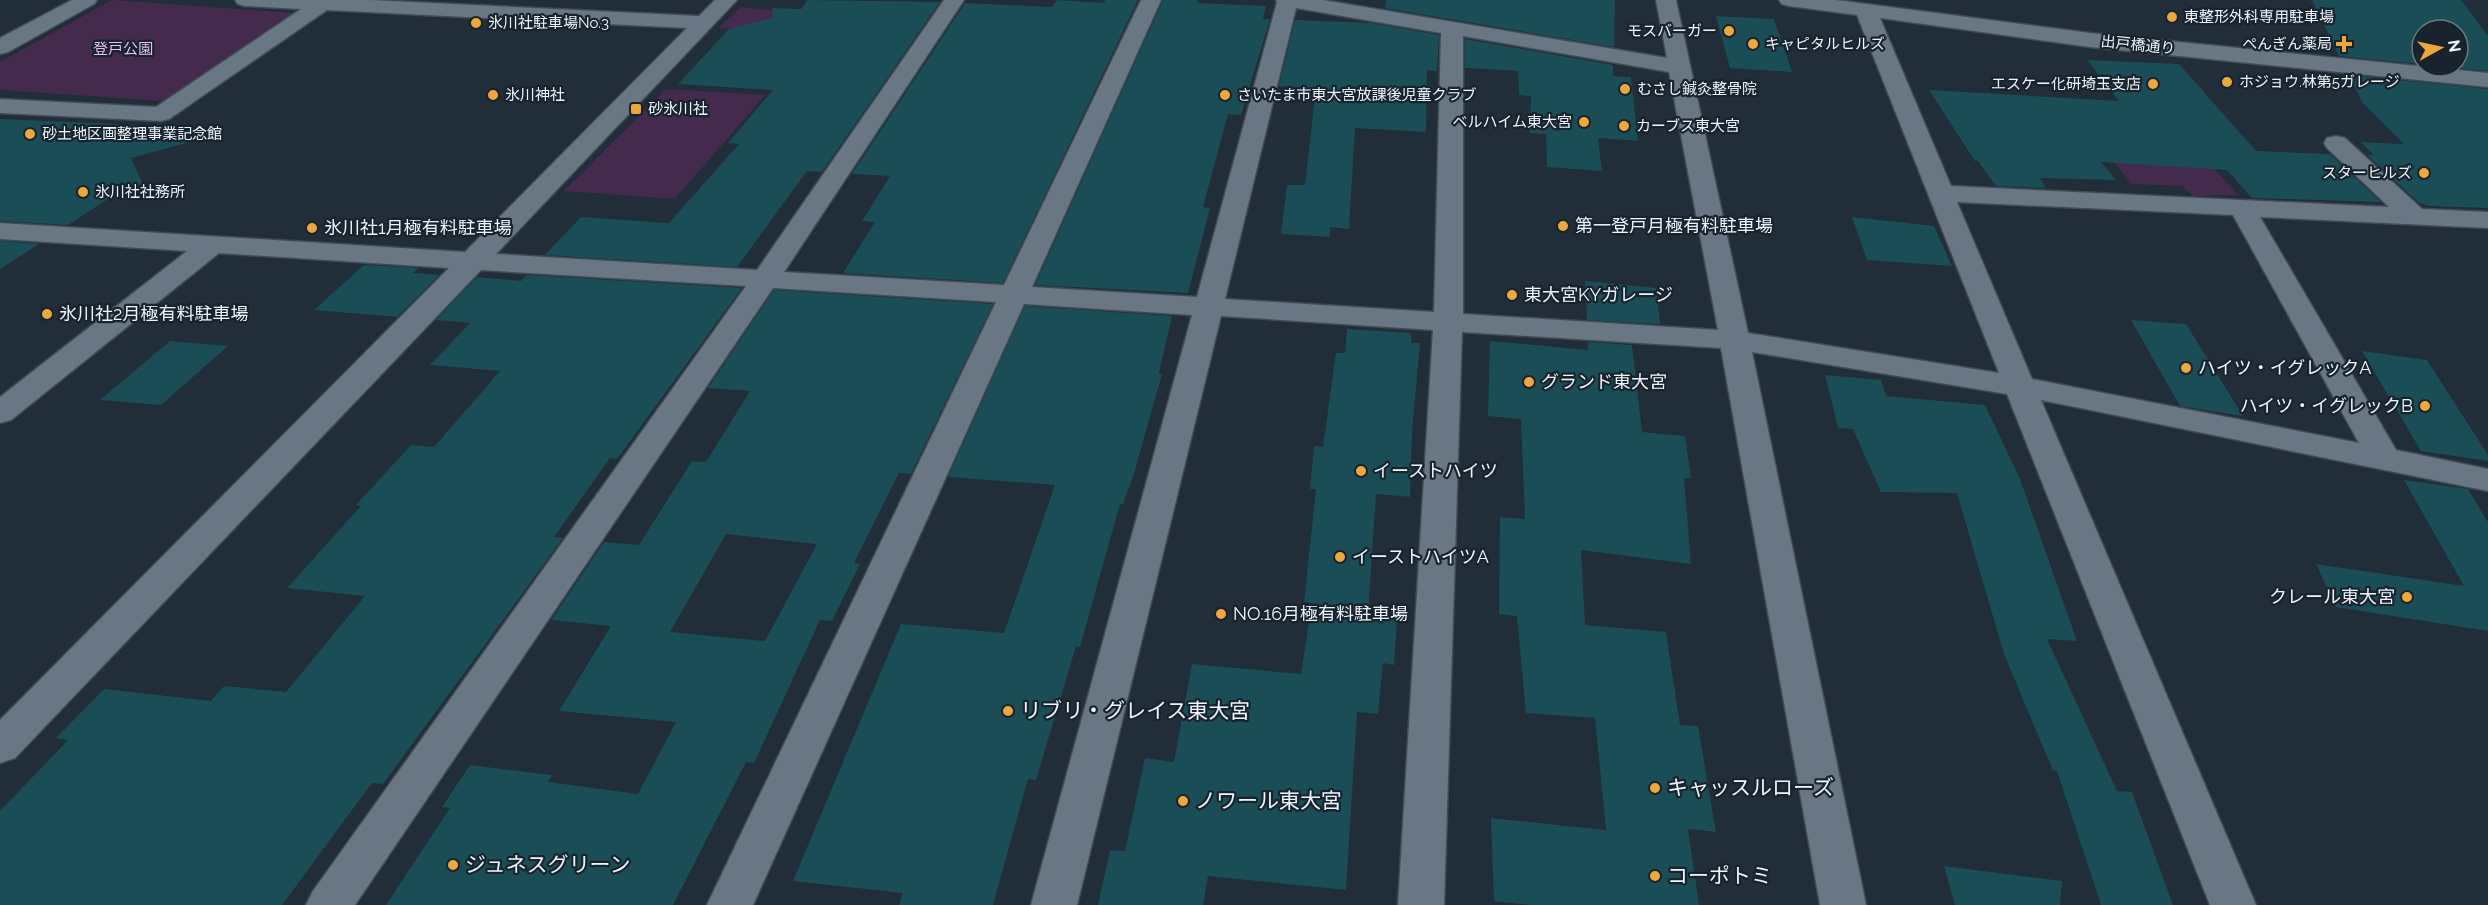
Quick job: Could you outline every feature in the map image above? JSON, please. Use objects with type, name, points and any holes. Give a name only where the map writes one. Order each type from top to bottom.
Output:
[{"type":"street","points":[[0,47],[87,0]]},
{"type":"street","points":[[245,0],[705,22]]},
{"type":"street","points":[[0,746],[727,0]]},
{"type":"street","points":[[329,905],[765,279],[954,0]]},
{"type":"street","points":[[730,905],[1150,0]]},
{"type":"street","points":[[1054,905],[1287,0],[1680,67]]},
{"type":"street","points":[[1666,0],[1735,340],[1843,905]]},
{"type":"street","name":"出戸橋通り","points":[[1789,0],[2090,40],[2488,80]]},
{"type":"street","points":[[0,106],[161,114],[322,4]]},
{"type":"street","points":[[1866,12],[2233,905]]},
{"type":"street","points":[[1421,905],[1448,322],[1452,28]]},
{"type":"street","points":[[2336,143],[2414,216]]},
{"type":"street","points":[[1940,193],[2243,210],[2488,220]]},
{"type":"street","points":[[2243,210],[2384,459]]},
{"type":"street","points":[[0,231],[1735,340],[2020,386],[2488,480]]},
{"type":"street","points":[[0,413],[213,244]]},
{"type":"green space","name":"登戸公園","points":[[112,0],[294,13],[164,101],[0,90],[0,62]]},
{"type":"green space","points":[[741,7],[782,11],[762,36],[739,29],[718,28]]},
{"type":"green space","points":[[666,89],[765,95],[675,199],[564,191]]},
{"type":"green space","points":[[2193,145],[2238,195],[2193,196],[2182,186],[2132,184],[2107,154]]},
{"type":"building","points":[[808,0],[940,2],[822,172],[807,171],[737,267],[545,255],[581,217],[669,223],[739,144],[728,143],[773,90],[678,84],[729,29],[773,18],[772,8],[801,9]]},
{"type":"building","points":[[1057,0],[1104,3],[1105,0],[1138,0],[1003,283],[843,273],[875,222],[862,221],[890,176],[852,174],[965,3],[1052,7]]},
{"type":"building","points":[[1163,0],[1198,0],[1197,3],[1266,6],[1263,19],[1270,19],[1241,115],[1228,114],[1203,207],[1210,208],[1188,293],[1035,285]]},
{"type":"building","points":[[1386,0],[1615,0],[1614,47],[1385,8]]},
{"type":"building","points":[[2312,0],[2461,0],[2488,36],[2488,71],[2470,69],[2470,18],[2410,18],[2410,63],[2339,56]]},
{"type":"building","name":"キャピタルヒルズ","points":[[1716,16],[1774,19],[1792,72],[1730,68]]},
{"type":"building","points":[[1295,20],[1371,23],[1439,35],[1437,71],[1427,70],[1426,132],[1355,128],[1349,229],[1330,227],[1330,237],[1281,234],[1287,185],[1305,185],[1316,88],[1279,86]]},
{"type":"building","points":[[1465,39],[1613,65],[1613,76],[1631,77],[1638,141],[1598,138],[1602,171],[1547,167],[1546,134],[1530,133],[1531,96],[1519,95],[1518,71],[1465,68]]},
{"type":"building","points":[[2087,60],[2179,64],[2256,151],[2330,154],[2381,202],[2252,198],[2227,170],[2101,162],[2116,180],[2040,178],[2046,188],[1996,186],[1978,161],[1975,161],[1929,90],[2119,101]]},
{"type":"building","points":[[2349,75],[2488,89],[2488,208],[2429,206],[2419,203],[2367,155],[2374,155],[2360,142],[2404,144],[2362,102]]},
{"type":"building","points":[[0,119],[211,128],[212,136],[131,158],[143,184],[120,191],[68,225],[0,221]]},
{"type":"building","points":[[1852,217],[1934,226],[1952,266],[1867,260]]},
{"type":"building","points":[[0,241],[39,244],[0,269]]},
{"type":"building","points":[[364,265],[418,268],[413,273],[439,275],[397,317],[314,310]]},
{"type":"building","points":[[526,275],[742,288],[617,459],[610,458],[554,537],[563,538],[383,784],[372,783],[282,905],[0,905],[0,811],[68,740],[56,738],[104,689],[211,701],[224,686],[286,692],[365,596],[287,588],[361,506],[356,505],[411,445],[434,447],[500,371],[430,365],[470,323],[436,320],[477,277],[521,281]]},
{"type":"building","points":[[1585,281],[1656,288],[1660,324],[1587,320]]},
{"type":"building","points":[[774,290],[993,304],[911,474],[899,473],[854,563],[860,564],[832,621],[820,620],[754,763],[746,762],[673,905],[386,905],[450,808],[442,807],[470,765],[552,775],[548,782],[638,794],[676,722],[559,711],[611,626],[551,620],[604,542],[639,545],[692,461],[706,462],[750,391],[708,388]],"holes":[[[726,534],[817,544],[765,641],[670,632]]]},
{"type":"building","points":[[1025,306],[1172,316],[1159,373],[1162,374],[1133,477],[1123,504],[1120,504],[1080,647],[1076,646],[1036,780],[1028,779],[993,905],[899,905],[903,893],[793,881],[901,624],[1004,633],[1055,485],[948,477]]},
{"type":"building","name":"ハイツ・イグレックA","points":[[2131,320],[2186,324],[2243,416],[2180,406]]},
{"type":"building","points":[[1347,329],[1411,333],[1411,343],[1420,343],[1412,432],[1410,497],[1376,494],[1368,616],[1397,619],[1394,665],[1383,663],[1378,714],[1357,712],[1346,890],[1208,876],[1203,905],[1098,905],[1110,850],[1125,851],[1145,758],[1174,762],[1192,664],[1301,674],[1312,603],[1304,602],[1316,489],[1310,489],[1314,446],[1323,447],[1336,353],[1345,353]]},
{"type":"building","points":[[170,341],[228,346],[161,405],[100,400]]},
{"type":"building","points":[[1490,341],[1588,350],[1588,342],[1632,345],[1642,432],[1685,436],[1691,478],[1684,478],[1691,564],[1581,550],[1585,625],[1666,632],[1680,725],[1698,726],[1716,832],[1688,829],[1699,905],[1531,905],[1494,901],[1491,818],[1606,830],[1595,718],[1526,713],[1517,616],[1499,614],[1500,517],[1525,519],[1521,419],[1488,416]]},
{"type":"building","name":"ハイツ・イグレックB","points":[[2362,351],[2427,360],[2488,455],[2488,461],[2421,451]]},
{"type":"building","points":[[1825,375],[1881,380],[1886,396],[1985,405],[2020,479],[2077,641],[2047,639],[2117,791],[2132,792],[2173,905],[2101,905],[2057,771],[2053,771],[2004,654],[1957,493],[1881,492],[1853,429],[1838,428]]},
{"type":"building","points":[[2404,480],[2468,489],[2488,522],[2488,631],[2336,607],[2316,564],[2464,586]]},
{"type":"building","points":[[1944,866],[2062,881],[2060,905],[1955,905]]},
{"type":"place","name":"東整形外科専用駐車場","points":[[2172,17]]},
{"type":"place","name":"氷川社駐車場No.3","points":[[476,23]]},
{"type":"place","name":"モスバーガー","points":[[1729,31]]},
{"type":"place","name":"キャピタルヒルズ","points":[[1753,44]]},
{"type":"place","name":"ぺんぎん薬局","points":[[2344,44]]},
{"type":"place","name":"ホジョウ.林第5ガレージ","points":[[2227,82]]},
{"type":"place","name":"エスケー化研埼玉支店","points":[[2153,84]]},
{"type":"place","name":"むさし鍼灸整骨院","points":[[1625,89]]},
{"type":"place","name":"氷川神社","points":[[493,95]]},
{"type":"place","name":"さいたま市東大宮放課後児童クラブ","points":[[1225,95]]},
{"type":"place","name":"砂氷川社","points":[[636,109]]},
{"type":"place","name":"ベルハイム東大宮","points":[[1584,122]]},
{"type":"place","name":"カーブス東大宮","points":[[1624,126]]},
{"type":"place","name":"砂土地区画整理事業記念館","points":[[30,134]]},
{"type":"place","name":"スターヒルズ","points":[[2424,173]]},
{"type":"place","name":"氷川社社務所","points":[[83,192]]},
{"type":"place","name":"第一登戸月極有料駐車場","points":[[1563,226]]},
{"type":"place","name":"氷川社1月極有料駐車場","points":[[312,228]]},
{"type":"place","name":"東大宮KYガレージ","points":[[1512,295]]},
{"type":"place","name":"氷川社2月極有料駐車場","points":[[47,314]]},
{"type":"place","name":"ハイツ・イグレックA","points":[[2186,368]]},
{"type":"place","name":"グランド東大宮","points":[[1529,382]]},
{"type":"place","name":"ハイツ・イグレックB","points":[[2425,406]]},
{"type":"place","name":"イーストハイツ","points":[[1361,471]]},
{"type":"place","name":"イーストハイツA","points":[[1340,557]]},
{"type":"place","name":"クレール東大宮","points":[[2407,597]]},
{"type":"place","name":"NO.16月極有料駐車場","points":[[1221,614]]},
{"type":"place","name":"リブリ・グレイス東大宮","points":[[1008,711]]},
{"type":"place","name":"キャッスルローズ","points":[[1655,788]]},
{"type":"place","name":"ノワール東大宮","points":[[1183,801]]},
{"type":"place","name":"ジュネスグリーン","points":[[453,865]]},
{"type":"place","name":"コーポトミ","points":[[1655,876]]}]
